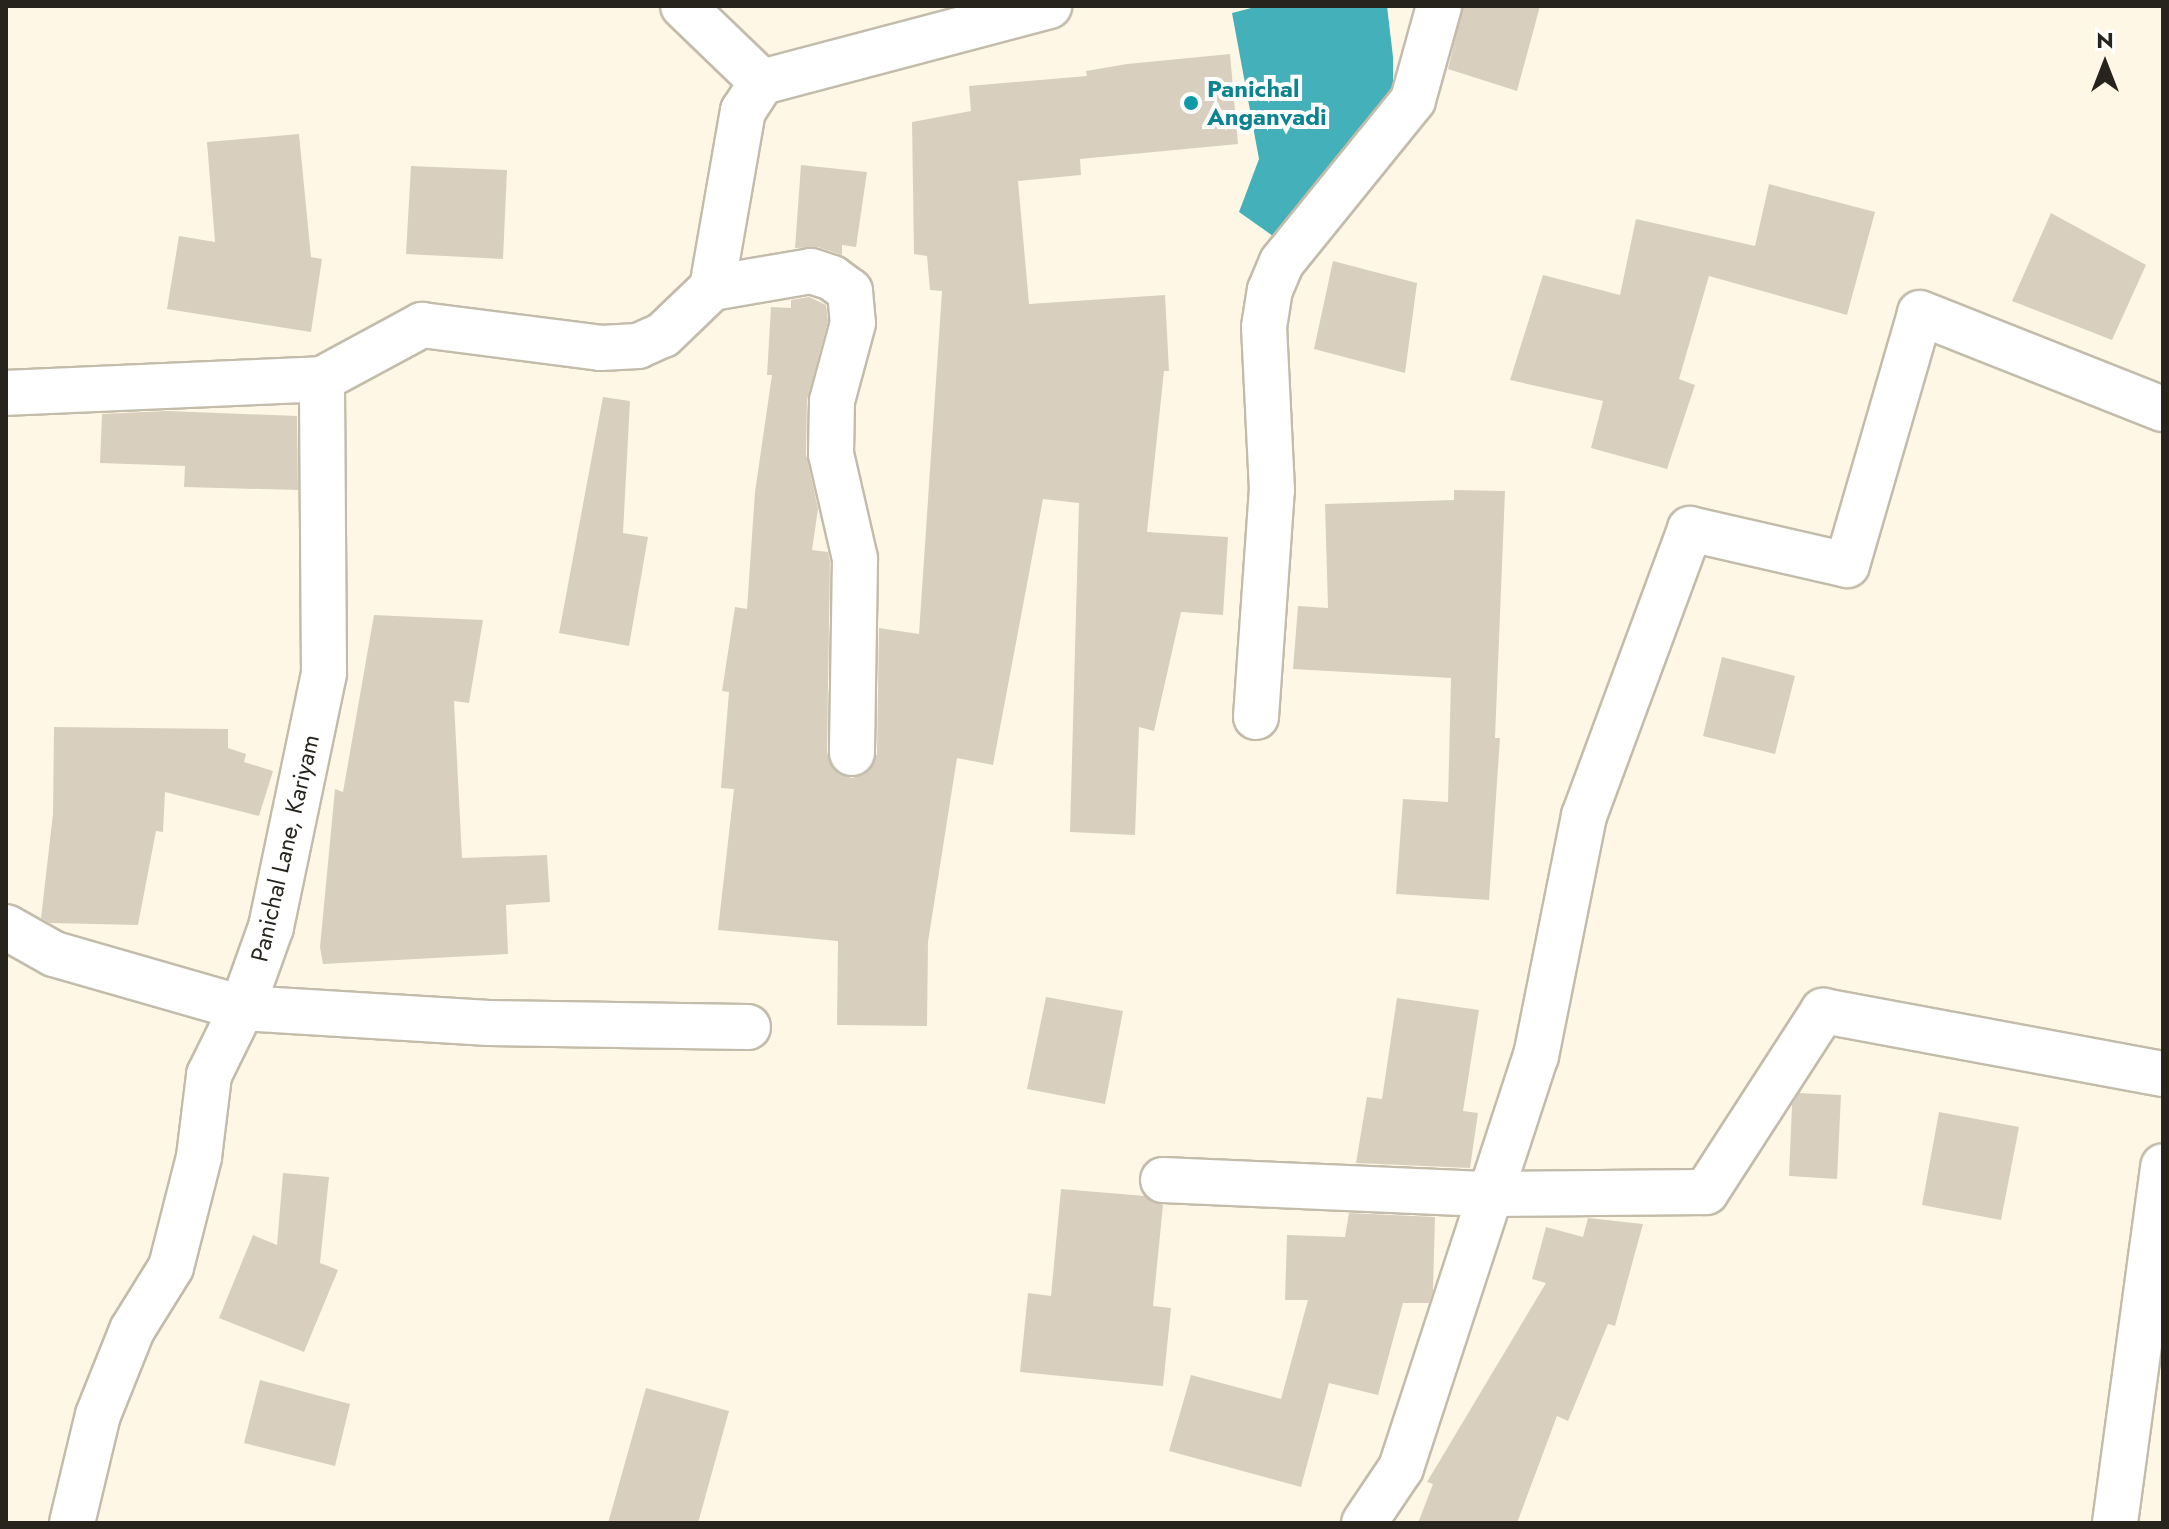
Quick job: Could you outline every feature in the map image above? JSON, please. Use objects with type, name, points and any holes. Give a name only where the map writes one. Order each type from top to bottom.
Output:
[{"type":"street","points":[[683,6],[762,82]]},
{"type":"street","points":[[712,288],[743,111],[762,82],[995,13],[1049,6]]},
{"type":"street","points":[[1256,717],[1272,490],[1264,327],[1270,290],[1299,240],[1413,100],[1439,6]]},
{"type":"street","points":[[6,393],[322,379],[422,325],[601,348],[638,346],[663,335],[712,288],[811,271],[832,278],[850,291],[853,323],[832,401],[831,454],[855,559],[852,753]]},
{"type":"street","points":[[1364,1523],[1401,1468],[1536,1056],[1584,816],[1690,529],[1847,565],[1920,313],[2163,409]]},
{"type":"street","name":"Panichal Lane, Kariyam","points":[[72,1523],[98,1415],[132,1330],[171,1267],[199,1157],[209,1075],[242,1008],[271,927],[324,674],[322,379]]},
{"type":"street","points":[[6,927],[54,954],[242,1008],[489,1023],[748,1027]]},
{"type":"street","points":[[1163,1180],[1490,1194],[1706,1192],[1823,1011],[2163,1074]]},
{"type":"street","points":[[2115,1523],[2163,1166]]},
{"type":"water","points":[[1259,6],[1387,6],[1393,57],[1393,103],[1280,241],[1239,212],[1259,159],[1232,13]]},
{"type":"building","points":[[1463,6],[1540,6],[1517,91],[1448,69]]},
{"type":"building","points":[[1230,54],[1238,144],[1080,159],[1081,175],[1018,181],[1029,304],[1165,295],[1169,371],[1164,371],[1147,532],[1228,537],[1223,615],[1181,612],[1154,731],[1139,727],[1135,835],[1070,832],[1079,503],[1043,499],[993,765],[957,758],[928,942],[927,1026],[837,1025],[838,941],[718,930],[734,789],[721,788],[729,692],[722,691],[735,607],[747,609],[755,492],[772,375],[767,375],[771,307],[791,308],[791,300],[809,297],[826,305],[828,321],[807,400],[806,454],[818,509],[812,550],[828,552],[830,562],[827,753],[839,774],[852,778],[865,774],[877,754],[879,628],[919,634],[942,291],[930,290],[927,256],[914,254],[912,122],[971,111],[969,86],[1087,76],[1086,71],[1127,64]]},
{"type":"building","points":[[299,134],[311,257],[322,259],[311,332],[167,309],[179,236],[215,242],[207,142]]},
{"type":"building","points":[[801,165],[867,172],[856,247],[842,245],[842,255],[818,247],[795,248]]},
{"type":"building","points":[[411,166],[507,170],[503,259],[406,254]]},
{"type":"building","points":[[1769,184],[1875,212],[1847,315],[1709,276],[1679,379],[1695,385],[1667,469],[1591,448],[1603,401],[1510,380],[1543,275],[1620,295],[1636,219],[1755,246]]},
{"type":"building","points":[[2051,213],[2146,265],[2112,340],[2012,301]]},
{"type":"building","points":[[1333,261],[1417,283],[1405,373],[1314,349]]},
{"type":"building","points":[[603,397],[630,401],[623,533],[648,537],[629,646],[559,633]]},
{"type":"building","points":[[167,411],[297,416],[298,490],[184,487],[185,466],[100,463],[102,414]]},
{"type":"building","points":[[1454,490],[1505,491],[1495,738],[1500,738],[1489,900],[1396,894],[1403,799],[1448,802],[1451,678],[1293,669],[1298,606],[1328,608],[1325,504],[1454,500]]},
{"type":"building","points":[[374,615],[483,620],[469,703],[454,701],[462,858],[547,855],[550,902],[506,905],[508,954],[323,964],[320,947],[335,789],[343,792]]},
{"type":"building","points":[[1722,657],[1795,676],[1775,754],[1703,736]]},
{"type":"building","points":[[54,727],[228,729],[228,748],[246,754],[244,762],[273,771],[259,816],[165,792],[163,832],[156,831],[138,925],[50,923],[41,918],[53,814]]},
{"type":"building","points":[[1046,997],[1123,1011],[1105,1104],[1027,1089]]},
{"type":"building","points":[[1397,998],[1479,1010],[1463,1111],[1478,1113],[1470,1168],[1356,1163],[1367,1097],[1382,1099]]},
{"type":"building","points":[[1799,1093],[1841,1095],[1837,1179],[1789,1176],[1792,1105]]},
{"type":"building","points":[[1939,1112],[2019,1127],[2001,1220],[1922,1205]]},
{"type":"building","points":[[283,1173],[329,1177],[320,1263],[338,1270],[304,1352],[219,1318],[253,1235],[277,1245]]},
{"type":"building","points":[[1061,1189],[1145,1196],[1163,1205],[1153,1306],[1171,1308],[1163,1386],[1020,1372],[1028,1293],[1051,1296]]},
{"type":"building","points":[[1349,1213],[1435,1217],[1433,1291],[1429,1303],[1403,1303],[1378,1395],[1329,1383],[1301,1487],[1169,1451],[1191,1375],[1281,1399],[1308,1300],[1285,1300],[1287,1235],[1345,1237]]},
{"type":"building","points":[[1588,1218],[1643,1224],[1615,1326],[1608,1324],[1568,1421],[1557,1416],[1517,1523],[1418,1523],[1433,1484],[1427,1482],[1546,1283],[1532,1279],[1546,1227],[1583,1237]]},
{"type":"building","points":[[260,1380],[350,1404],[335,1466],[244,1443]]},
{"type":"building","points":[[646,1388],[729,1411],[698,1523],[608,1523]]},
{"type":"place","name":"Panichal Anganvadi","points":[[1191,103]]}]
